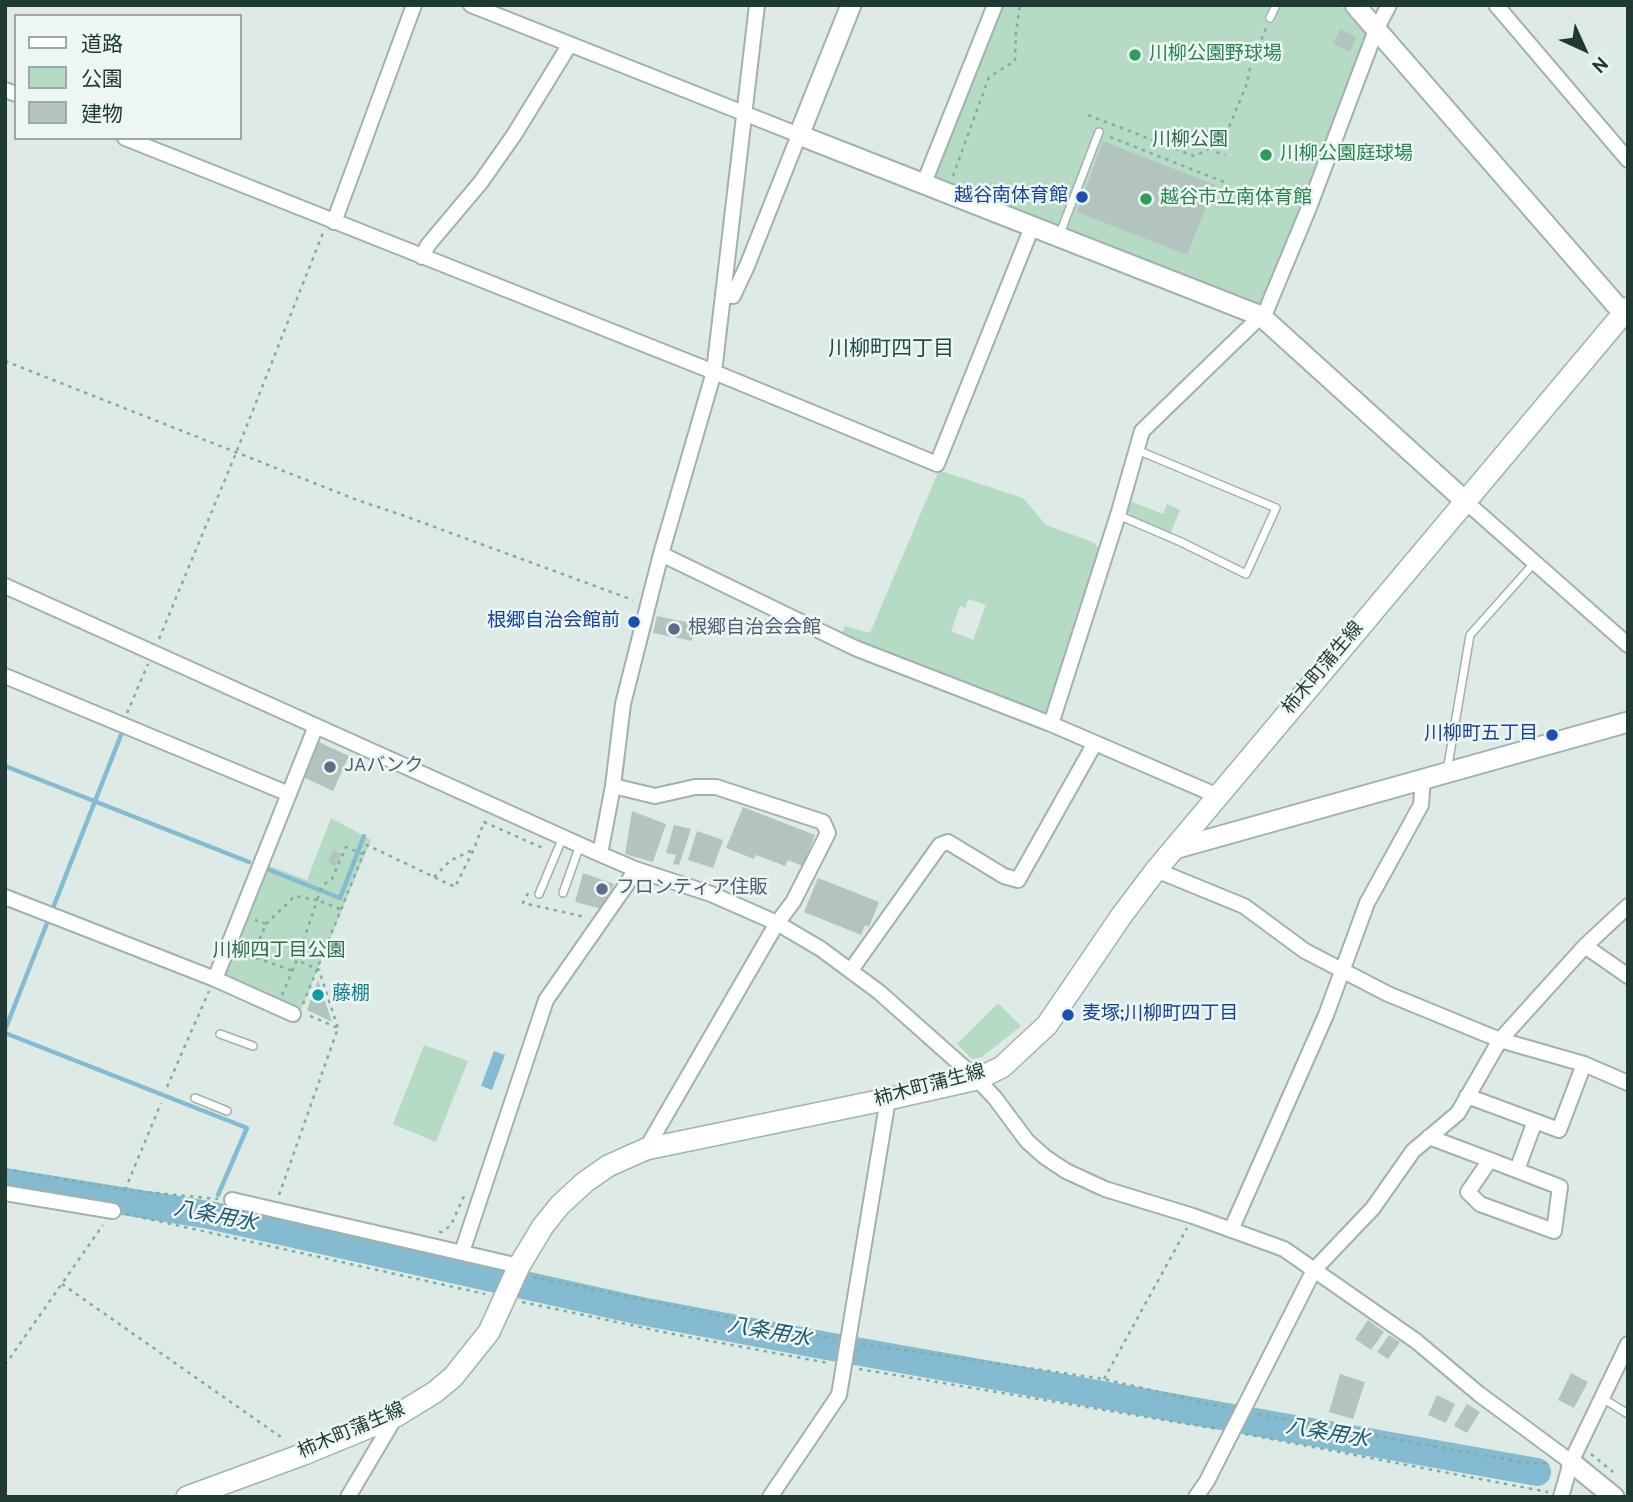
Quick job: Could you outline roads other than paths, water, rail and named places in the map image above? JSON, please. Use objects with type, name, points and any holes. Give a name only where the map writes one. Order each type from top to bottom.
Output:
[{"type":"main road","name":"柿木町蒲生線","points":[[187,1497],[304,1454],[396,1416],[435,1392],[453,1377],[489,1332],[531,1244],[560,1205],[585,1182],[608,1167],[646,1149],[976,1079],[1002,1066],[1047,1025],[1156,870],[1626,313]]},
{"type":"street","points":[[331,221],[414,5]]},
{"type":"street","points":[[471,5],[743,115],[1261,316],[1628,645]]},
{"type":"street","points":[[600,854],[613,786],[623,704],[661,554],[715,372],[757,5]]},
{"type":"street","points":[[724,296],[733,296],[747,266],[851,5]]},
{"type":"street","points":[[924,183],[995,5]]},
{"type":"street","points":[[1355,5],[1626,313]]},
{"type":"street","points":[[1051,724],[1142,431],[1266,311],[1308,210],[1376,30],[1389,5]]},
{"type":"street","points":[[1496,5],[1628,160]]},
{"type":"street","points":[[422,257],[428,245],[501,154],[570,44]]},
{"type":"street","points":[[130,140],[715,372],[937,464],[1032,227]]},
{"type":"street","points":[[661,554],[855,648],[1051,724],[1218,796]]},
{"type":"street","points":[[5,586],[600,854],[635,869],[711,894],[777,923],[851,970],[879,992],[976,1079],[995,1098],[1027,1141],[1045,1157],[1066,1171],[1105,1189],[1193,1216],[1284,1249],[1416,1341],[1479,1394],[1614,1497]]},
{"type":"street","points":[[5,676],[289,793]]},
{"type":"street","points":[[1174,849],[1628,722]]},
{"type":"street","points":[[215,979],[316,726]]},
{"type":"street","points":[[851,970],[940,845],[948,842],[1004,876],[1017,880],[1095,743]]},
{"type":"street","points":[[1231,1230],[1326,1015],[1367,903],[1421,805],[1423,778]]},
{"type":"street","points":[[613,786],[655,796],[695,787],[716,787],[823,822],[828,833],[793,902],[777,923],[646,1149]]},
{"type":"street","points":[[462,1252],[546,1000],[635,869]]},
{"type":"street","points":[[1156,870],[1244,906],[1305,951],[1388,994],[1500,1040],[1584,1065],[1628,1083]]},
{"type":"street","points":[[5,897],[67,917],[215,979],[236,994],[277,1006],[293,1014]]},
{"type":"street","points":[[1196,1497],[1207,1481],[1314,1270],[1373,1208],[1413,1151],[1458,1113],[1500,1040],[1585,946],[1628,906]]},
{"type":"street","points":[[1585,946],[1628,976]]},
{"type":"street","points":[[1467,1096],[1559,1130],[1584,1065]]},
{"type":"street","points":[[770,1497],[839,1395],[888,1099]]},
{"type":"street","points":[[1517,1170],[1535,1121]]},
{"type":"street","points":[[1429,1137],[1517,1170],[1560,1187],[1554,1231],[1480,1205],[1468,1192],[1490,1160]]},
{"type":"street","points":[[5,1193],[113,1211]]},
{"type":"street","points":[[239,1198],[462,1252],[517,1270]]},
{"type":"street","points":[[1562,1496],[1571,1462],[1628,1344]]},
{"type":"street","points":[[348,1497],[396,1416]]},
{"type":"street","points":[[1571,1462],[1608,1497]]},
{"type":"lane","points":[[1270,18],[1276,5]]},
{"type":"lane","points":[[1058,237],[1099,132]]},
{"type":"lane","points":[[1118,515],[1246,574],[1276,508],[1137,450]]},
{"type":"lane","points":[[1447,772],[1470,635],[1535,562]]},
{"type":"lane","points":[[539,894],[562,837]]},
{"type":"lane","points":[[563,893],[580,845]]},
{"type":"lane","points":[[220,1034],[253,1046]]},
{"type":"lane","points":[[195,1098],[227,1111]]},
{"type":"lane","points":[[1602,1398],[1628,1414]]},
{"type":"water","points":[[494,1051],[505,1055],[492,1090],[481,1086]]},
{"type":"waterway","points":[[5,1030],[123,730]]},
{"type":"waterway","points":[[5,766],[249,862]]},
{"type":"waterway","points":[[267,869],[340,898],[364,836]]},
{"type":"waterway","points":[[5,1033],[247,1128],[218,1195]]},
{"type":"waterway","name":"八条用水","points":[[5,1182],[209,1215],[641,1311],[1537,1472]]},
{"type":"waterway","points":[[209,1215],[215,1204]]},
{"type":"place","name":"川柳公園野球場","points":[[1135,55]]},
{"type":"place","name":"川柳公園庭球場","points":[[1266,155]]},
{"type":"place","name":"越谷南体育館","points":[[1082,197]]},
{"type":"place","name":"越谷市立南体育館","points":[[1146,199]]},
{"type":"place","name":"根郷自治会館前","points":[[634,622]]},
{"type":"place","name":"根郷自治会会館","points":[[674,629]]},
{"type":"place","name":"川柳町五丁目","points":[[1552,735]]},
{"type":"place","name":"JAバンク","points":[[330,767]]},
{"type":"place","name":"フロンティア住販","points":[[602,889]]},
{"type":"place","name":"藤棚","points":[[318,995]]},
{"type":"place","name":"麦塚;川柳町四丁目","points":[[1068,1015]]},
{"type":"district","name":"川柳町四丁目","points":[[891,351]]},
{"type":"park label","name":"川柳公園","points":[[1190,141]]},
{"type":"park label","name":"川柳四丁目公園","points":[[279,952]]}]
